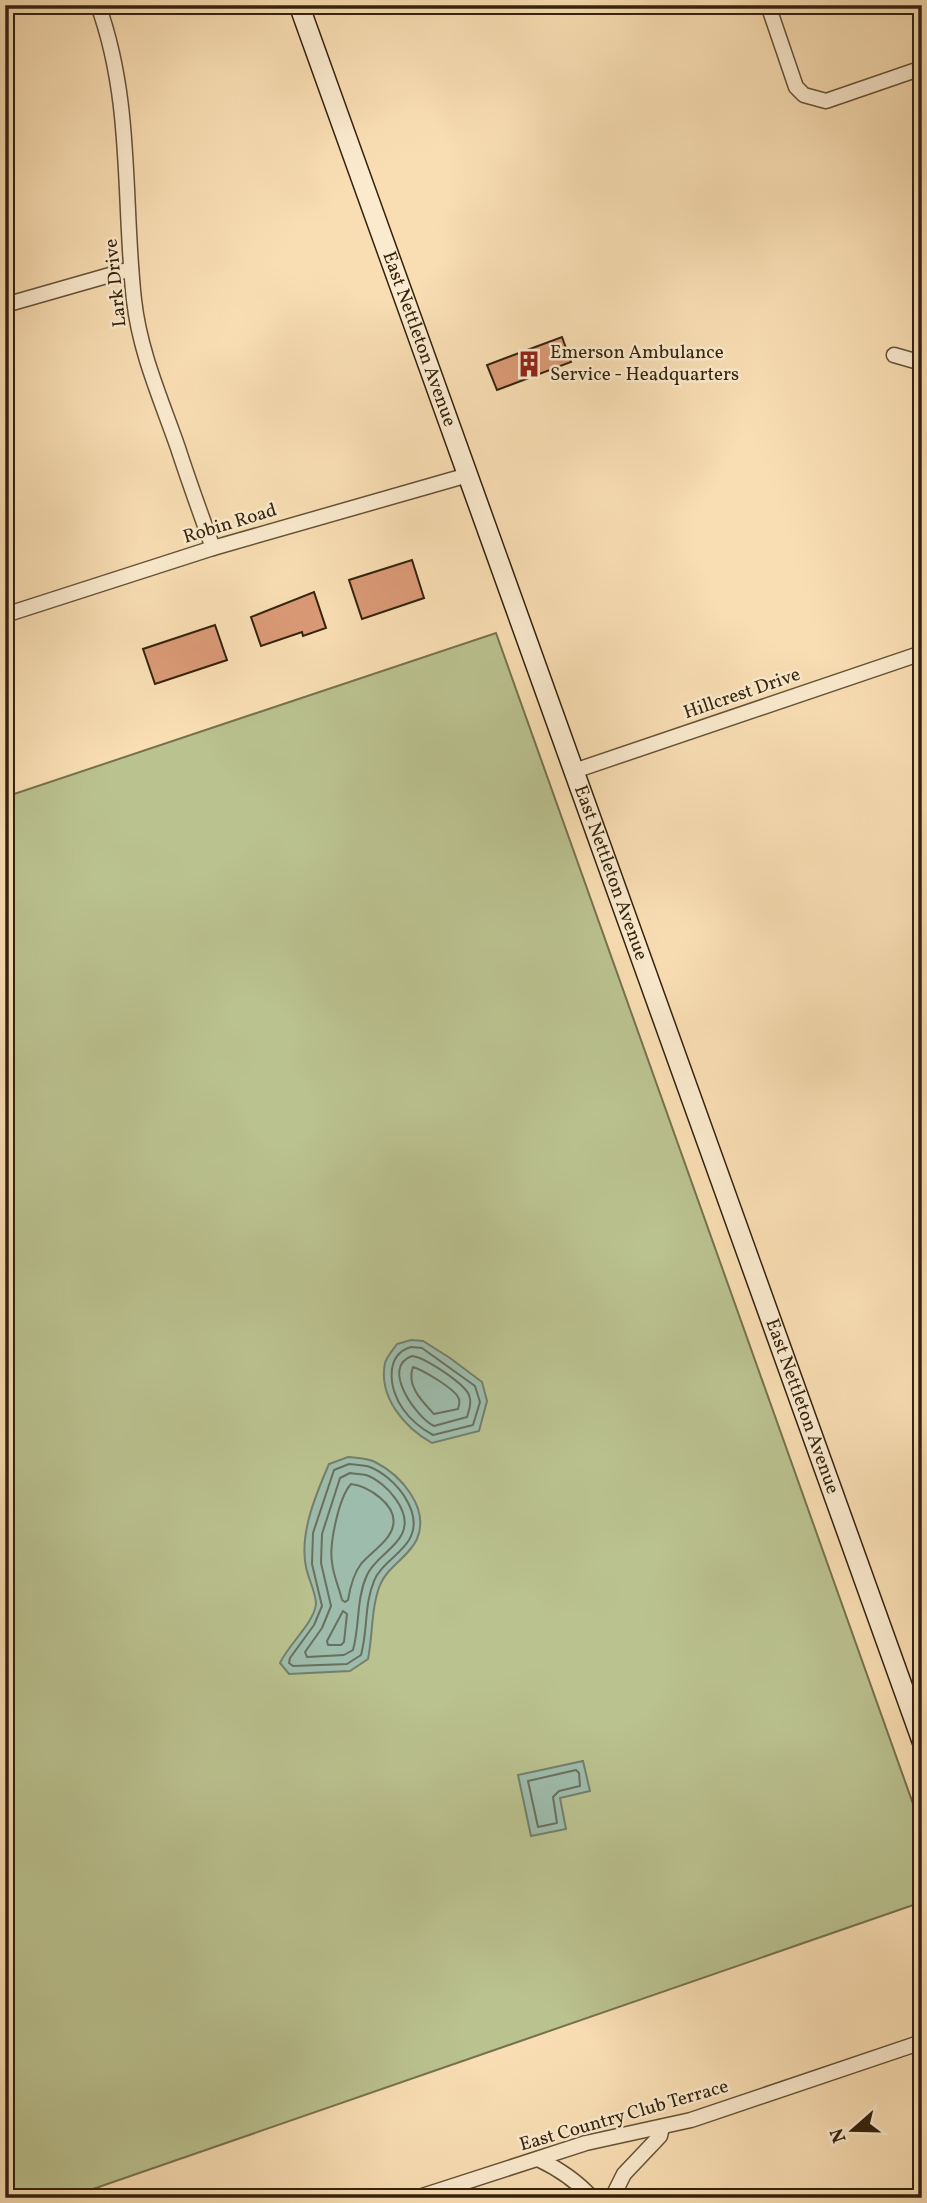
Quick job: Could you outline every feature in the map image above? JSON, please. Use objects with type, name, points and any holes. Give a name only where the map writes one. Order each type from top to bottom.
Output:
[{"type":"main road","name":"East Nettleton Avenue","points":[[299,5],[922,1741]]},
{"type":"street","name":"Lark Drive","points":[[98,5],[116,71],[125,130],[131,269],[142,344],[155,388],[213,548]]},
{"type":"street","points":[[768,5],[796,87],[804,95],[826,101],[922,68]]},
{"type":"street","points":[[5,305],[131,269]]},
{"type":"street","points":[[894,355],[922,363]]},
{"type":"street","name":"Robin Road","points":[[5,615],[213,548],[468,475]]},
{"type":"street","name":"Hillcrest Drive","points":[[574,771],[922,653]]},
{"type":"street","name":"East Country Club Terrace","points":[[416,2198],[586,2143],[691,2120],[922,2042]]},
{"type":"street","points":[[612,2198],[624,2174],[660,2136],[662,2127]]},
{"type":"street","points":[[538,2159],[570,2176],[592,2198]]},
{"type":"green space","points":[[496,633],[922,1829],[922,1902],[67,2198],[5,2198],[5,797]]},
{"type":"water","points":[[411,1340],[423,1341],[482,1382],[487,1401],[479,1431],[432,1443],[403,1420],[386,1388],[385,1363],[397,1344]]},
{"type":"water","points":[[348,1457],[375,1462],[403,1484],[411,1494],[420,1516],[417,1539],[380,1585],[368,1659],[350,1671],[289,1674],[280,1663],[311,1619],[316,1604],[304,1554],[310,1514],[329,1464]]},
{"type":"water","points":[[583,1761],[590,1791],[560,1798],[566,1829],[531,1836],[518,1775]]},
{"type":"building","name":"Emerson Ambulance Service - Headquarters","points":[[562,337],[571,362],[497,390],[487,365]]},
{"type":"building","points":[[412,560],[424,598],[362,619],[349,580]]},
{"type":"building","points":[[314,592],[326,628],[303,636],[302,632],[261,646],[251,617]]},
{"type":"building","points":[[215,625],[227,660],[155,684],[143,649]]},
{"type":"place","name":"Emerson Ambulance Service - Headquarters","points":[[529,364]]}]
